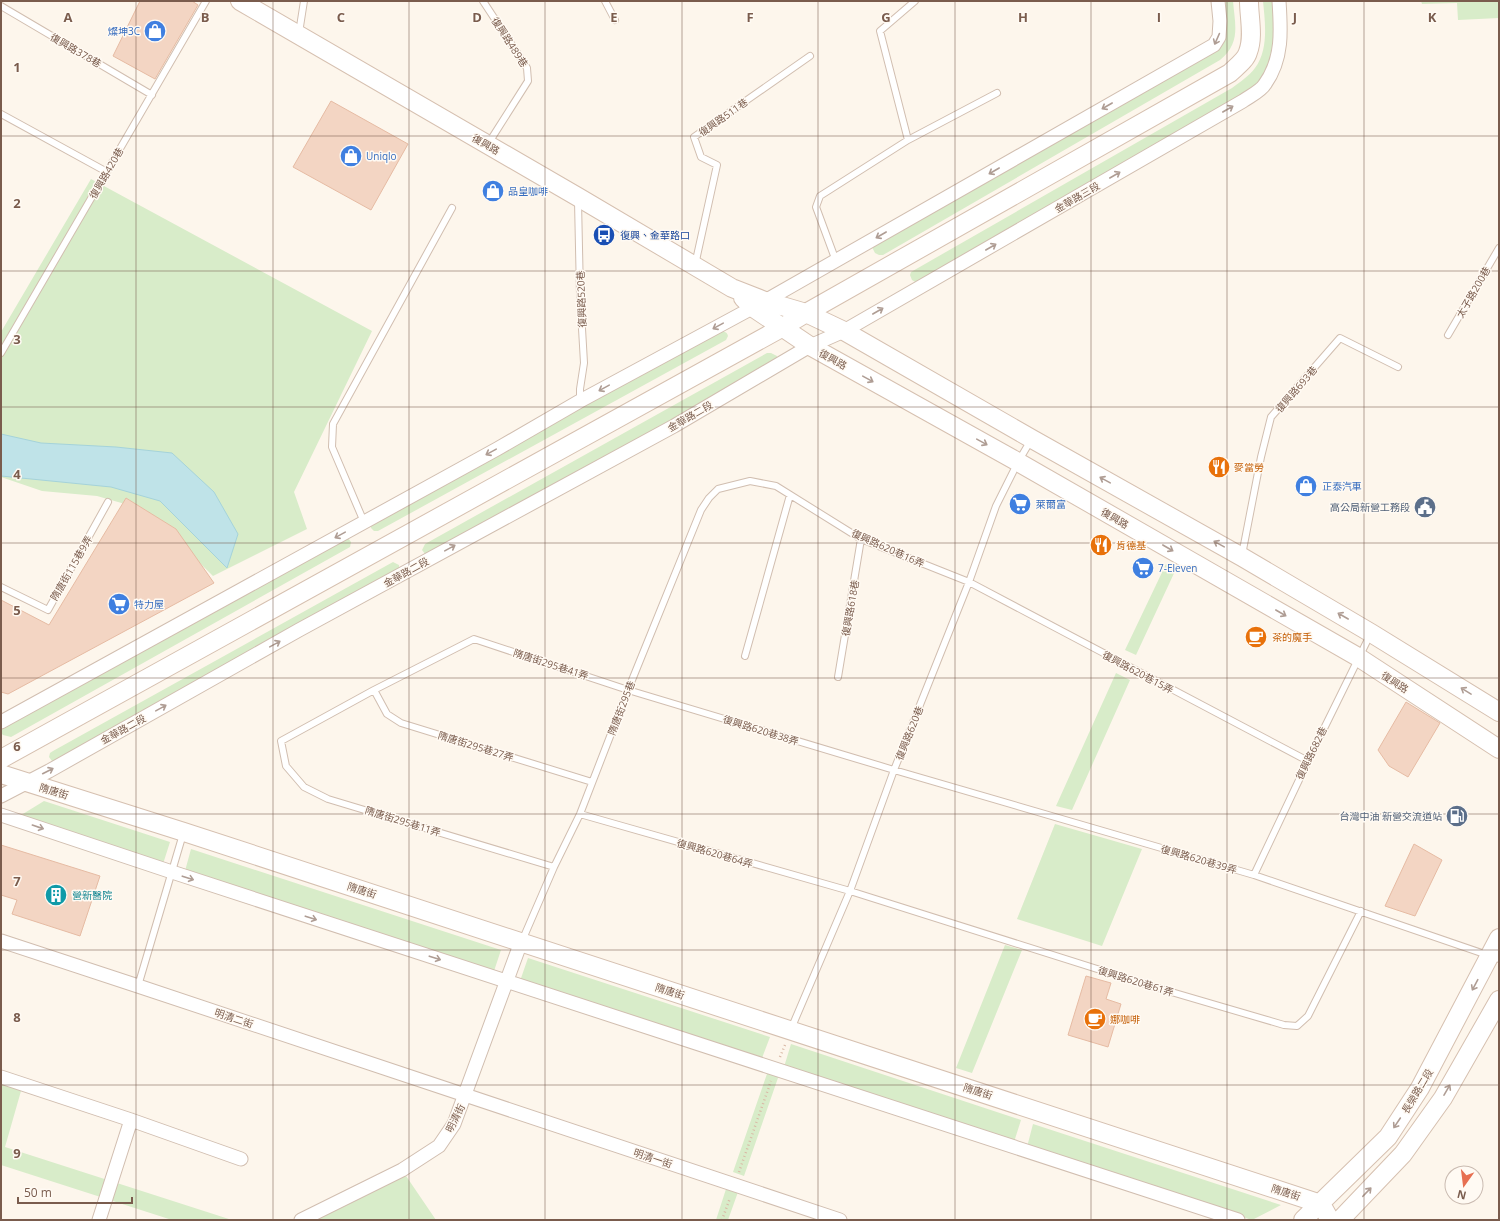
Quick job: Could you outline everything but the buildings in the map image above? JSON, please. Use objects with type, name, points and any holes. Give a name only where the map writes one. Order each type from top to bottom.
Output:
[{"type":"street","name":"復興路","points":[[240,1],[759,304],[783,328],[810,346],[1018,462],[1358,657],[1499,749]]},
{"type":"street","points":[[1,722],[580,401],[759,304],[1214,45],[1219,37],[1220,21],[1218,1]]},
{"type":"street","points":[[1,759],[783,328],[806,313],[1230,73],[1248,52],[1250,39],[1249,1]]},
{"type":"street","name":"金華路三段","points":[[810,346],[844,331],[1243,100],[1265,85],[1274,68],[1280,50],[1281,30],[1279,1]]},
{"type":"street","name":"復興路","points":[[759,304],[806,313],[844,331],[1242,557],[1371,633],[1499,712]]},
{"type":"street","name":"金華路二段","points":[[1,796],[49,771],[306,627],[674,426],[810,346]]},
{"type":"street","name":"隋唐街","points":[[1,774],[184,832],[1321,1204]]},
{"type":"street","points":[[1,815],[507,982],[1238,1220]]},
{"type":"street","name":"長榮路二段","points":[[1303,1220],[1388,1137],[1420,1088],[1494,958],[1499,938]]},
{"type":"street","name":"明清二街","points":[[1,941],[466,1095]]},
{"type":"street","name":"明清街","points":[[301,1220],[402,1170],[439,1146],[454,1124],[466,1095],[521,942]]},
{"type":"street","points":[[1340,1220],[1403,1154],[1442,1098],[1499,1000]]},
{"type":"street","points":[[1,1077],[131,1120],[241,1159]]},
{"type":"street","name":"明清一街","points":[[466,1095],[840,1220]]},
{"type":"street","points":[[99,1220],[131,1120]]},
{"type":"street","points":[[1321,1204],[1330,1220]]},
{"type":"lane","name":"復興路420巷","points":[[1,353],[3,344],[107,172],[206,1]]},
{"type":"lane","points":[[299,35],[304,1]]},
{"type":"lane","name":"復興路489巷","points":[[483,1],[527,68],[528,81],[487,145]]},
{"type":"lane","points":[[605,1],[615,20]]},
{"type":"lane","points":[[908,140],[880,31],[915,1]]},
{"type":"lane","name":"復興路378巷","points":[[1,6],[152,95]]},
{"type":"lane","name":"復興路511巷","points":[[695,266],[717,165],[701,157],[694,137],[810,56]]},
{"type":"lane","points":[[836,261],[816,207],[820,196],[908,140],[997,93]]},
{"type":"lane","points":[[1,114],[107,172]]},
{"type":"lane","name":"復興路520巷","points":[[578,197],[580,294],[584,363],[580,389],[580,401]]},
{"type":"lane","points":[[364,522],[332,447],[333,424],[452,208]]},
{"type":"lane","name":"太子路200巷","points":[[1448,335],[1499,248]]},
{"type":"lane","name":"復興路693巷","points":[[1242,557],[1261,457],[1271,417],[1340,338],[1398,367]]},
{"type":"lane","name":"復興路620巷","points":[[791,1030],[850,891],[894,770],[969,582],[996,506],[1018,462],[1032,439]]},
{"type":"lane","name":"復興路620巷16弄","points":[[731,485],[750,481],[776,486],[861,539],[969,582]]},
{"type":"lane","name":"隋唐街295巷","points":[[521,942],[554,867],[580,814],[628,690],[701,510],[709,498],[718,489],[731,485]]},
{"type":"lane","points":[[745,656],[790,495]]},
{"type":"lane","name":"隋唐街115巷9弄","points":[[1,587],[48,610],[108,502]]},
{"type":"lane","name":"復興路618巷","points":[[838,677],[861,539]]},
{"type":"lane","name":"復興路620巷15弄","points":[[969,582],[1308,761]]},
{"type":"lane","name":"復興路682巷","points":[[1254,875],[1358,657],[1371,633]]},
{"type":"lane","name":"隋唐街295巷41弄","points":[[374,690],[474,639],[628,690]]},
{"type":"lane","name":"隋唐街295巷11弄","points":[[374,690],[281,741],[286,766],[304,787],[328,799],[554,867]]},
{"type":"lane","name":"隋唐街295巷27弄","points":[[374,690],[387,714],[401,723],[592,782]]},
{"type":"lane","name":"復興路620巷38弄","points":[[628,690],[894,770]]},
{"type":"lane","name":"復興路620巷39弄","points":[[894,770],[1254,875],[1494,958]]},
{"type":"lane","name":"復興路620巷64弄","points":[[580,814],[850,891]]},
{"type":"lane","points":[[138,986],[184,832]]},
{"type":"lane","name":"復興路620巷61弄","points":[[850,891],[1151,986],[1284,1025],[1297,1026],[1308,1016],[1361,911]]},
{"type":"path","points":[[722,1220],[775,1069],[791,1030]]},
{"type":"green space","points":[[1223,1],[1233,1],[1235,33],[1231,47],[1227,54],[1220,60],[883,255],[875,253],[872,247],[874,244],[1220,48],[1225,40]]},
{"type":"green space","points":[[1263,1],[1274,1],[1273,51],[1271,62],[1266,72],[1259,83],[1249,93],[917,283],[912,280],[910,275],[911,272],[1232,88],[1244,79],[1255,68],[1259,61],[1264,44],[1265,18]]},
{"type":"green space","points":[[1421,1],[1499,1],[1499,18],[1458,20],[1457,3],[1422,4]]},
{"type":"green space","points":[[91,179],[372,331],[294,492],[307,529],[213,576],[146,510],[97,496],[42,491],[1,477],[1,332]]},
{"type":"green space","points":[[718,331],[727,333],[728,336],[726,340],[378,531],[374,531],[371,528],[371,525]]},
{"type":"green space","points":[[767,353],[777,356],[777,359],[773,365],[425,554],[422,550],[425,544]]},
{"type":"green space","points":[[348,538],[351,542],[350,547],[11,737],[1,733],[1,727]]},
{"type":"green space","points":[[393,562],[399,565],[399,570],[56,761],[52,761],[49,757],[50,753],[53,751]]},
{"type":"green space","points":[[1166,564],[1176,569],[1136,655],[1125,650]]},
{"type":"green space","points":[[1116,673],[1130,680],[1072,810],[1056,806]]},
{"type":"green space","points":[[44,801],[170,842],[163,864],[18,817]]},
{"type":"green space","points":[[1055,824],[1142,849],[1102,946],[1017,919]]},
{"type":"green space","points":[[191,849],[501,950],[494,971],[185,871]]},
{"type":"green space","points":[[1005,945],[1022,950],[972,1073],[956,1068]]},
{"type":"green space","points":[[528,958],[770,1037],[762,1058],[520,981]]},
{"type":"green space","points":[[791,1044],[1021,1120],[1014,1142],[784,1067]]},
{"type":"green space","points":[[768,1071],[779,1075],[744,1176],[733,1172]]},
{"type":"green space","points":[[1,1077],[23,1084],[5,1147],[232,1220],[172,1220],[1,1165]]},
{"type":"green space","points":[[1033,1124],[1281,1205],[1252,1220],[1027,1147]]},
{"type":"green space","points":[[402,1170],[436,1220],[301,1220]]},
{"type":"green space","points":[[726,1189],[738,1192],[728,1220],[716,1220]]},
{"type":"water","points":[[1,434],[41,443],[116,447],[172,453],[214,492],[238,534],[227,568],[160,501],[111,487],[1,476]]},
{"type":"place","name":"燦坤3C","points":[[155,31]]},
{"type":"place","name":"Uniqlo","points":[[351,156]]},
{"type":"place","name":"品皇咖啡","points":[[493,191]]},
{"type":"place","name":"復興、金華路口","points":[[604,235]]},
{"type":"place","name":"麥當勞","points":[[1219,467]]},
{"type":"place","name":"正泰汽車","points":[[1306,486]]},
{"type":"place","name":"萊爾富","points":[[1020,504]]},
{"type":"place","name":"高公局新營工務段","points":[[1425,507]]},
{"type":"place","name":"肯德基","points":[[1101,545]]},
{"type":"place","name":"7-Eleven","points":[[1143,568]]},
{"type":"place","name":"特力屋","points":[[119,604]]},
{"type":"place","name":"茶的魔手","points":[[1256,637]]},
{"type":"place","name":"台灣中油 新營交流道站","points":[[1457,816]]},
{"type":"place","name":"營新醫院","points":[[56,895]]},
{"type":"place","name":"娜咖啡","points":[[1095,1019]]}]
